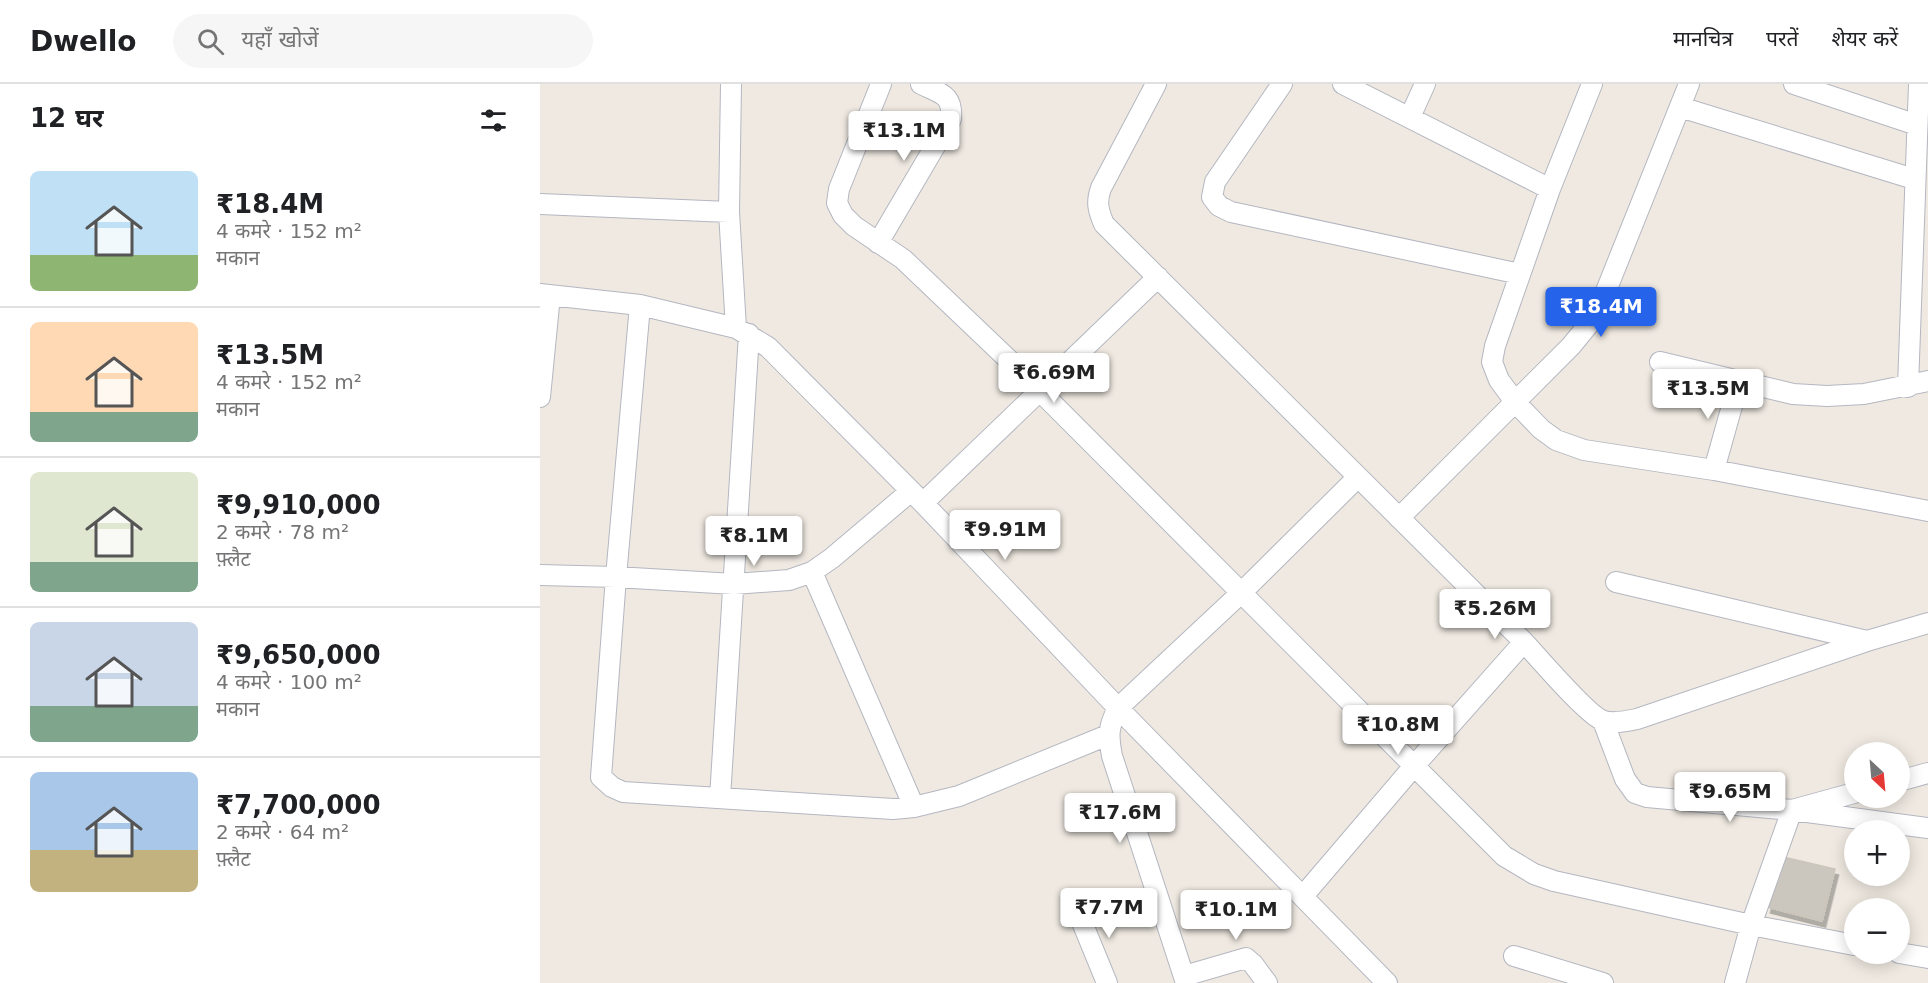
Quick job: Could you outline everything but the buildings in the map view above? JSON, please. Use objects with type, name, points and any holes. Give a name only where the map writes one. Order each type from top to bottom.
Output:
[{"type":"street","points":[[720,798],[734,584],[743,331],[729,212],[731,84]]},
{"type":"street","points":[[881,84],[839,189],[837,203],[843,215],[854,226],[903,259],[1040,392],[1504,856],[1534,874],[1554,881],[1751,925],[1844,943]]},
{"type":"street","points":[[878,243],[951,119],[952,107],[948,98],[921,84]]},
{"type":"street","points":[[1156,84],[1101,188],[1097,201],[1098,212],[1104,224],[1524,642],[1586,708],[1603,721],[1625,779],[1635,793],[1647,797],[1792,810],[1928,828]]},
{"type":"street","points":[[1282,84],[1215,182],[1212,197],[1220,206],[1231,212],[1520,274]]},
{"type":"street","points":[[1343,84],[1550,189]]},
{"type":"street","points":[[1410,117],[1425,84]]},
{"type":"street","points":[[1592,84],[1550,189],[1495,346],[1492,362],[1499,380],[1516,403],[1541,429],[1556,440],[1584,450],[1714,470],[1928,511]]},
{"type":"street","points":[[1399,518],[1516,403],[1571,346],[1588,324],[1604,296],[1689,84]]},
{"type":"street","points":[[1794,84],[1917,125]]},
{"type":"street","points":[[1908,387],[1919,84]]},
{"type":"street","points":[[1680,107],[1914,179]]},
{"type":"street","points":[[540,204],[729,212]]},
{"type":"street","points":[[540,575],[734,584],[789,580],[812,572],[917,497],[1040,392],[1158,277]]},
{"type":"street","points":[[540,397],[545,294],[640,305],[743,331],[768,347],[917,497],[1118,708],[1387,983]]},
{"type":"street","points":[[640,305],[616,577],[602,777],[612,787],[623,792],[893,808],[914,807],[959,796],[1108,735]]},
{"type":"street","points":[[1660,362],[1793,394],[1827,396],[1864,394],[1908,387],[1928,381]]},
{"type":"street","points":[[1714,470],[1739,381]]},
{"type":"street","points":[[1267,983],[1246,958],[1185,979],[1122,790],[1108,735],[1111,721],[1118,708],[1241,593],[1358,477]]},
{"type":"street","points":[[812,572],[914,807]]},
{"type":"street","points":[[1616,582],[1867,642]]},
{"type":"street","points":[[1603,721],[1622,722],[1637,719],[1928,623]]},
{"type":"street","points":[[1303,896],[1524,642]]},
{"type":"street","points":[[1910,778],[1928,773]]},
{"type":"street","points":[[1792,810],[1844,796]]},
{"type":"street","points":[[1735,983],[1751,925],[1792,810]]},
{"type":"street","points":[[1077,910],[1107,983]]},
{"type":"street","points":[[1910,955],[1928,958]]},
{"type":"street","points":[[1514,956],[1603,983]]}]
